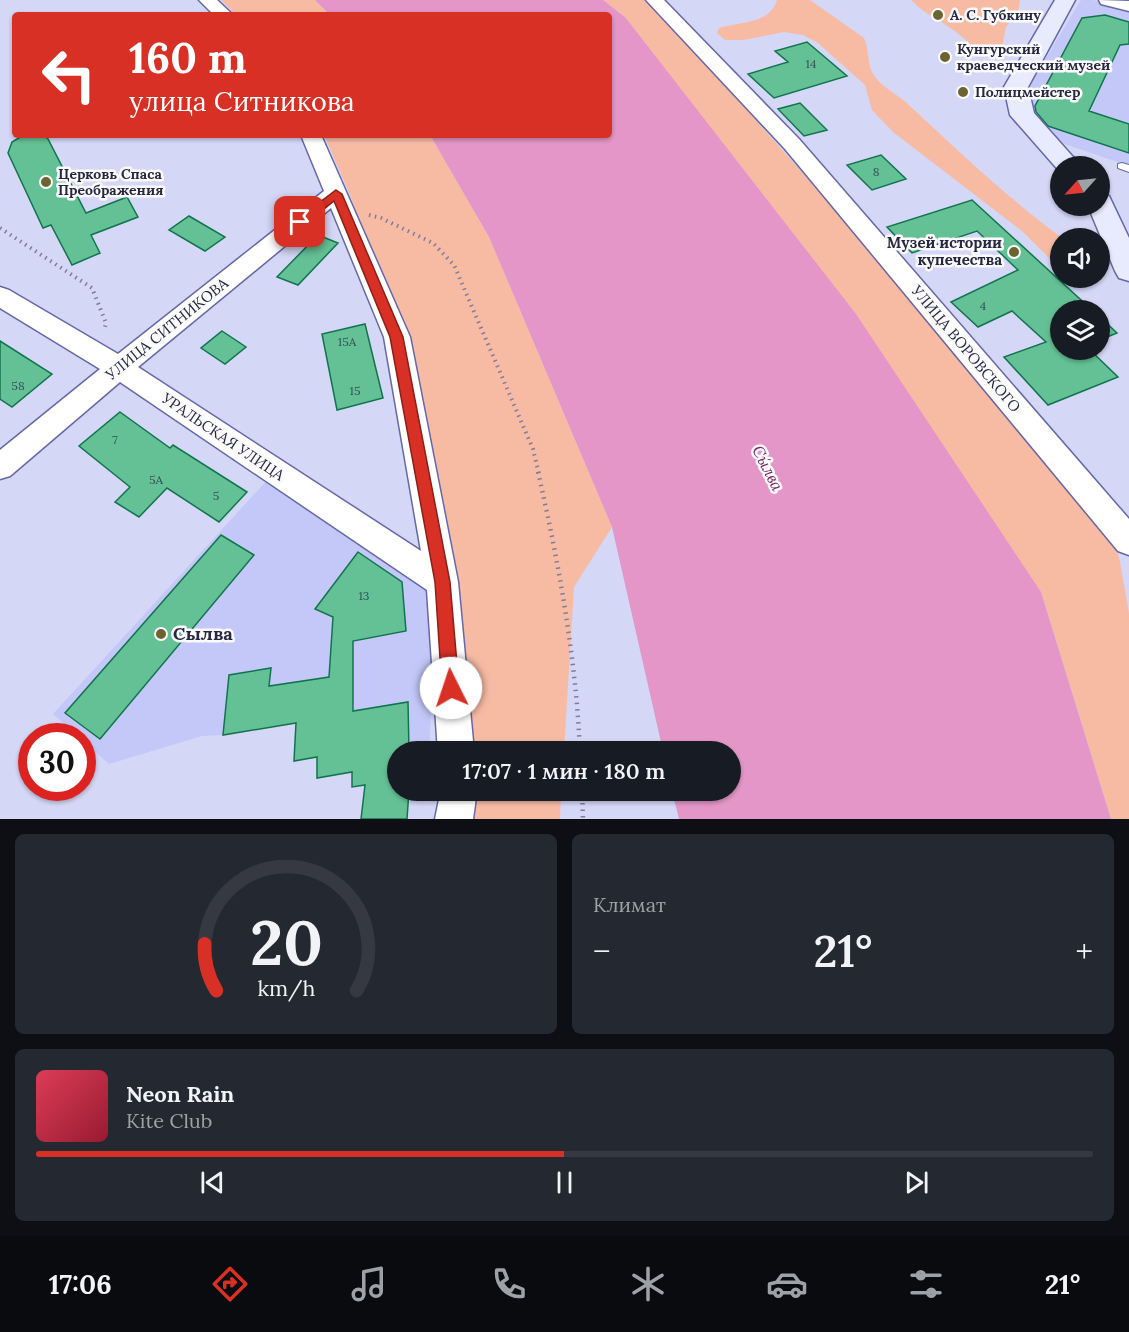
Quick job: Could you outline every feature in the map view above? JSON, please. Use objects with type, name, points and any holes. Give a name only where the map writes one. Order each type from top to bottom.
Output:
[{"type":"street","points":[[207,0],[221,12]]},
{"type":"street","name":"УЛИЦА ВОРОВСКОГО","points":[[654,0],[792,144],[1129,541]]},
{"type":"street","points":[[1059,156],[1022,115],[1016,87],[1065,0]]},
{"type":"street","points":[[1107,0],[1129,6]]},
{"type":"street","points":[[312,138],[397,337],[442,582],[455,741]]},
{"type":"street","name":"УЛИЦА СИТНИКОВА","points":[[0,467],[109,362],[339,201]]},
{"type":"street","points":[[1106,216],[1129,271]]},
{"type":"street","name":"УРАЛЬСКАЯ УЛИЦА","points":[[0,296],[109,362],[442,582]]},
{"type":"street","points":[[454,819],[457,801]]},
{"type":"path","points":[[339,201],[433,243],[454,265],[501,370],[533,448],[555,546],[578,707],[580,741]]},
{"type":"path","points":[[0,228],[92,288],[106,323],[109,362]]},
{"type":"path","points":[[582,801],[583,819]]},
{"type":"shaded area","points":[[221,0],[315,0],[327,12],[233,12]]},
{"type":"shaded area","points":[[603,0],[649,0],[918,303],[1109,529],[1119,557],[1129,613],[1129,819],[1111,819],[1041,592],[625,17]]},
{"type":"shaded area","points":[[777,0],[810,0],[864,38],[870,68],[878,81],[906,102],[1003,191],[1050,229],[1050,259],[1022,231],[893,132],[872,110],[865,85],[818,43],[803,35],[784,32],[743,40],[725,40],[717,33],[719,28],[761,18],[773,8]]},
{"type":"shaded area","points":[[911,0],[1020,0],[1018,12],[1006,27],[1002,47],[982,54],[955,31]]},
{"type":"shaded area","points":[[1081,0],[1093,0],[1129,9],[1129,166],[1110,159],[1110,156],[1100,156],[1056,141],[1027,116],[1025,93]]},
{"type":"shaded area","points":[[325,138],[432,138],[489,237],[612,527],[574,587],[565,741],[453,741],[374,264],[350,195]]},
{"type":"shaded area","points":[[270,477],[438,584],[430,741],[387,741],[387,781],[352,787],[352,772],[317,778],[317,757],[294,761],[295,723],[223,735],[202,736],[109,764],[96,752],[96,723],[63,723],[53,714]]},
{"type":"shaded area","points":[[450,801],[561,801],[560,819],[449,819]]},
{"type":"water","name":"Сы́лва","points":[[315,0],[603,0],[625,17],[856,314],[1041,592],[1111,819],[679,819],[674,801],[741,801],[741,741],[661,741],[612,527],[489,237],[432,138],[612,138],[612,12],[327,12]]},
{"type":"building","points":[[1105,15],[1129,22],[1129,44],[1120,45],[1089,111],[1129,124],[1129,153],[1048,126],[1036,112],[1035,106],[1082,18]]},
{"type":"building","points":[[807,42],[847,76],[774,98],[748,74],[788,62],[775,51]]},
{"type":"building","points":[[800,103],[827,130],[804,136],[778,109]]},
{"type":"building","name":"Церковь Спаса Преображения","points":[[19,138],[47,138],[86,213],[127,197],[138,217],[91,235],[100,253],[72,265],[51,225],[43,228],[8,153],[12,142]]},
{"type":"building","points":[[881,155],[906,179],[872,190],[847,165]]},
{"type":"building","points":[[972,200],[1050,272],[1050,288],[1068,288],[1081,300],[1050,300],[1050,360],[1100,360],[1118,377],[1048,405],[1004,357],[1046,342],[1012,311],[978,327],[951,302],[1018,270],[977,231],[912,253],[887,227]]},
{"type":"building","points":[[189,216],[225,237],[205,251],[169,230]]},
{"type":"building","points":[[318,235],[338,243],[298,285],[277,277]]},
{"type":"building","points":[[365,324],[383,398],[337,410],[322,334]]},
{"type":"building","points":[[1110,326],[1117,333],[1110,336]]},
{"type":"building","points":[[222,331],[246,347],[225,364],[201,348]]},
{"type":"building","points":[[0,341],[52,374],[12,407],[0,399]]},
{"type":"building","points":[[120,412],[170,448],[173,445],[247,492],[219,522],[167,488],[139,517],[115,502],[130,487],[79,446]]},
{"type":"building","name":"Сылва","points":[[221,535],[254,555],[100,739],[96,736],[96,723],[78,723],[65,713]]},
{"type":"building","points":[[358,552],[402,582],[406,631],[353,641],[353,711],[408,702],[409,741],[387,741],[387,801],[408,801],[407,819],[361,819],[365,785],[352,787],[352,772],[317,778],[317,757],[294,761],[296,723],[223,735],[229,675],[271,668],[269,686],[329,677],[333,617],[315,609]]},
{"type":"place","name":"А. С. Губкину","points":[[938,15]]},
{"type":"place","name":"Кунгурский краеведческий музей","points":[[945,57]]},
{"type":"place","name":"Полицмейстер","points":[[963,92]]},
{"type":"place","name":"Церковь Спаса Преображения","points":[[46,182]]},
{"type":"place","name":"Музей истории купечества","points":[[1014,252]]},
{"type":"place","name":"Сылва","points":[[161,634]]},
{"type":"route","points":[[300,222],[336,194],[397,337],[442,582],[451,688]]}]
